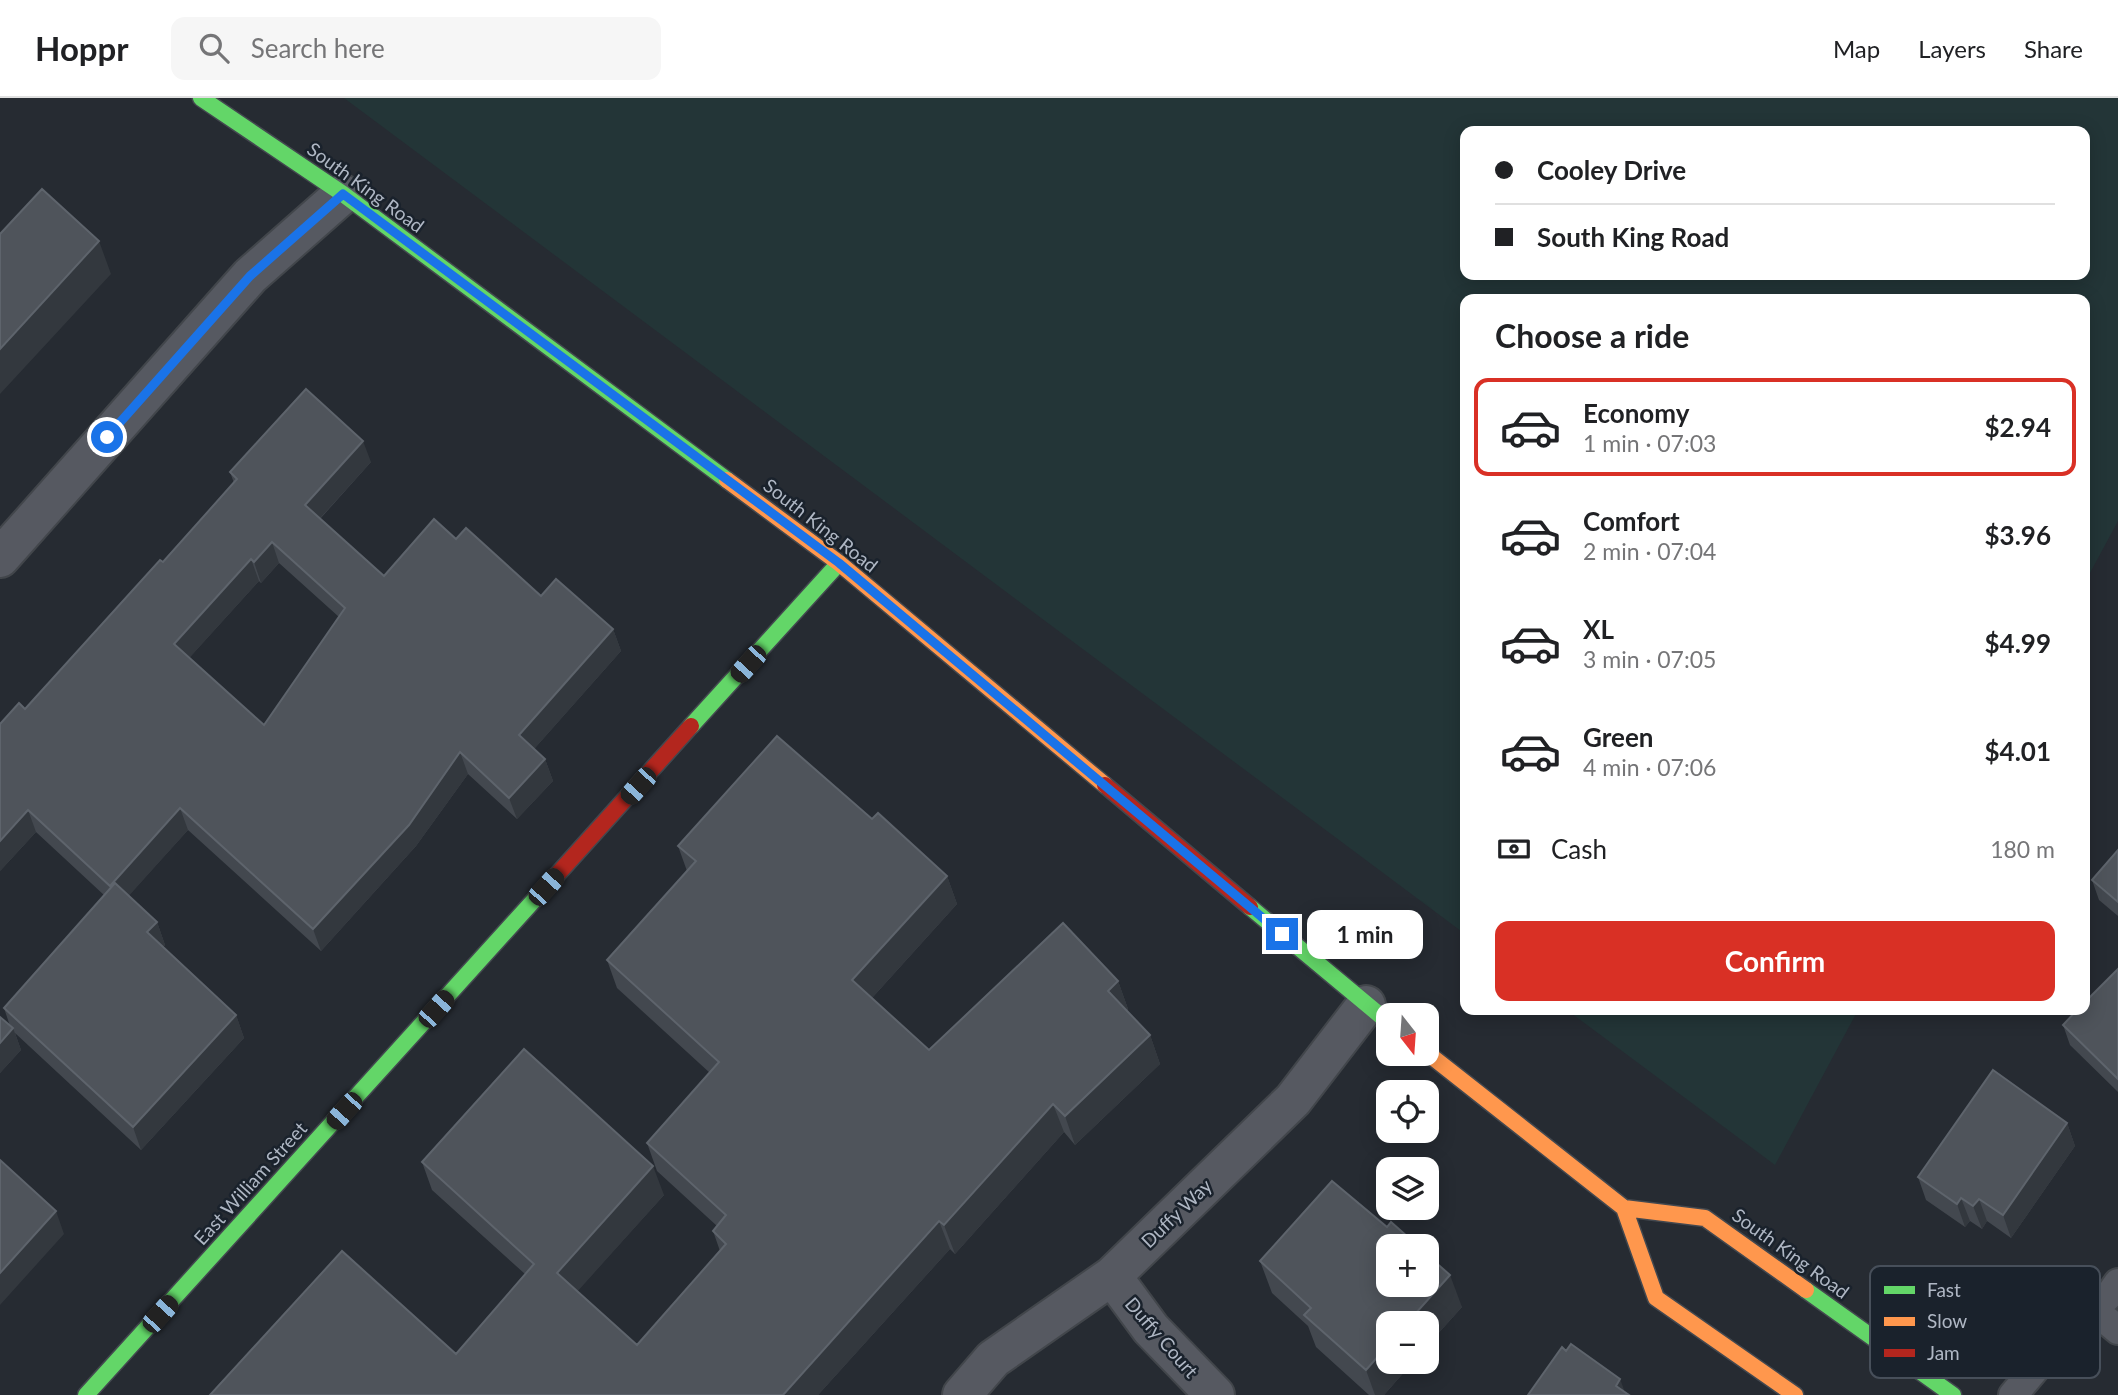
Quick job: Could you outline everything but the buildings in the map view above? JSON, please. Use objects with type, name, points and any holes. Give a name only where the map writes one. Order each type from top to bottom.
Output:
[{"type":"main road","name":"South King Road","points":[[201,98],[343,194],[839,563],[1376,1012]]},
{"type":"main road","name":"East William Street","points":[[86,1395],[839,563]]},
{"type":"main road","points":[[1439,1062],[1624,1208],[1656,1298],[1794,1395]]},
{"type":"main road","name":"South King Road","points":[[1624,1208],[1705,1218],[1870,1336]]},
{"type":"main road","name":"South King Road","points":[[1929,1378],[1953,1395]]},
{"type":"street","points":[[0,558],[250,276],[343,194]]},
{"type":"street","name":"Duffy Way","points":[[962,1395],[993,1359],[1112,1276],[1293,1100],[1376,1014]]},
{"type":"street","name":"Duffy Court","points":[[1112,1276],[1151,1329],[1215,1395]]},
{"type":"lane","points":[[2100,1303],[2118,1283]]},
{"type":"lane","points":[[2100,1315],[2118,1330]]},
{"type":"lane","points":[[2014,1395],[2028,1378]]},
{"type":"shaded area","points":[[344,98],[2118,98],[2118,521],[2090,573],[2090,294],[1460,294],[1460,930]]},
{"type":"shaded area","points":[[1574,1015],[1855,1015],[1775,1165]]},
{"type":"traffic: fast","points":[[201,98],[343,194],[727,480]]},
{"type":"traffic: fast","points":[[691,726],[839,563]]},
{"type":"traffic: fast","points":[[86,1395],[555,877]]},
{"type":"traffic: fast","points":[[1250,907],[1376,1012]]},
{"type":"traffic: fast","points":[[1806,1290],[1870,1336]]},
{"type":"traffic: fast","points":[[1929,1378],[1953,1395]]},
{"type":"traffic: slow","points":[[727,480],[839,563],[1105,785]]},
{"type":"traffic: slow","points":[[1439,1062],[1624,1208],[1705,1218],[1806,1290]]},
{"type":"traffic: slow","points":[[1624,1208],[1656,1298],[1795,1395]]},
{"type":"traffic: jam","points":[[555,877],[691,726]]},
{"type":"traffic: jam","points":[[1105,785],[1250,907]]},
{"type":"route","points":[[107,437],[250,276],[343,194],[839,563],[1282,934]]}]
